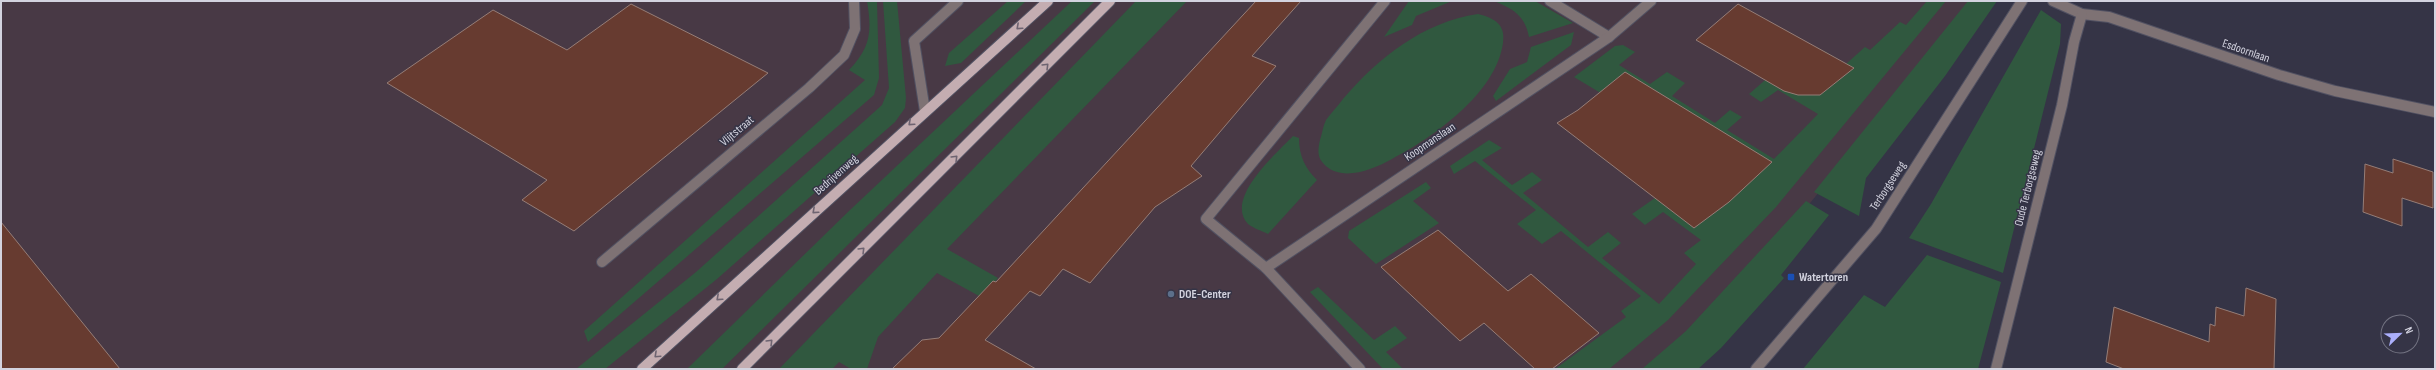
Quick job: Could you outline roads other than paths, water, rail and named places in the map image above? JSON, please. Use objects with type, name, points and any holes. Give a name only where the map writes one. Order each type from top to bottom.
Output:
[{"type":"main road","name":"Bedrijvenweg","points":[[642,369],[1048,1]]},
{"type":"main road","points":[[742,369],[1110,1]]},
{"type":"street","name":"Vlijtstraat","points":[[602,262],[809,88],[844,55],[855,29],[854,1]]},
{"type":"street","points":[[925,111],[914,41],[958,1]]},
{"type":"street","points":[[1360,369],[1266,268],[1206,218],[1385,1]]},
{"type":"street","points":[[1550,1],[1609,37]]},
{"type":"street","name":"Koopmanslaan","points":[[1266,268],[1609,37],[1651,1]]},
{"type":"street","name":"Terborgseweg","points":[[1756,369],[1876,229],[2022,1]]},
{"type":"street","name":"Esdoornlaan","points":[[2053,1],[2082,14],[2109,17],[2293,79],[2335,91],[2435,112]]},
{"type":"street","name":"Oude Terborgseweg","points":[[1996,369],[2062,105],[2074,42],[2082,14]]},
{"type":"place","name":"Watertoren","points":[[1791,277]]},
{"type":"place","name":"DOE-Center","points":[[1171,294]]}]
